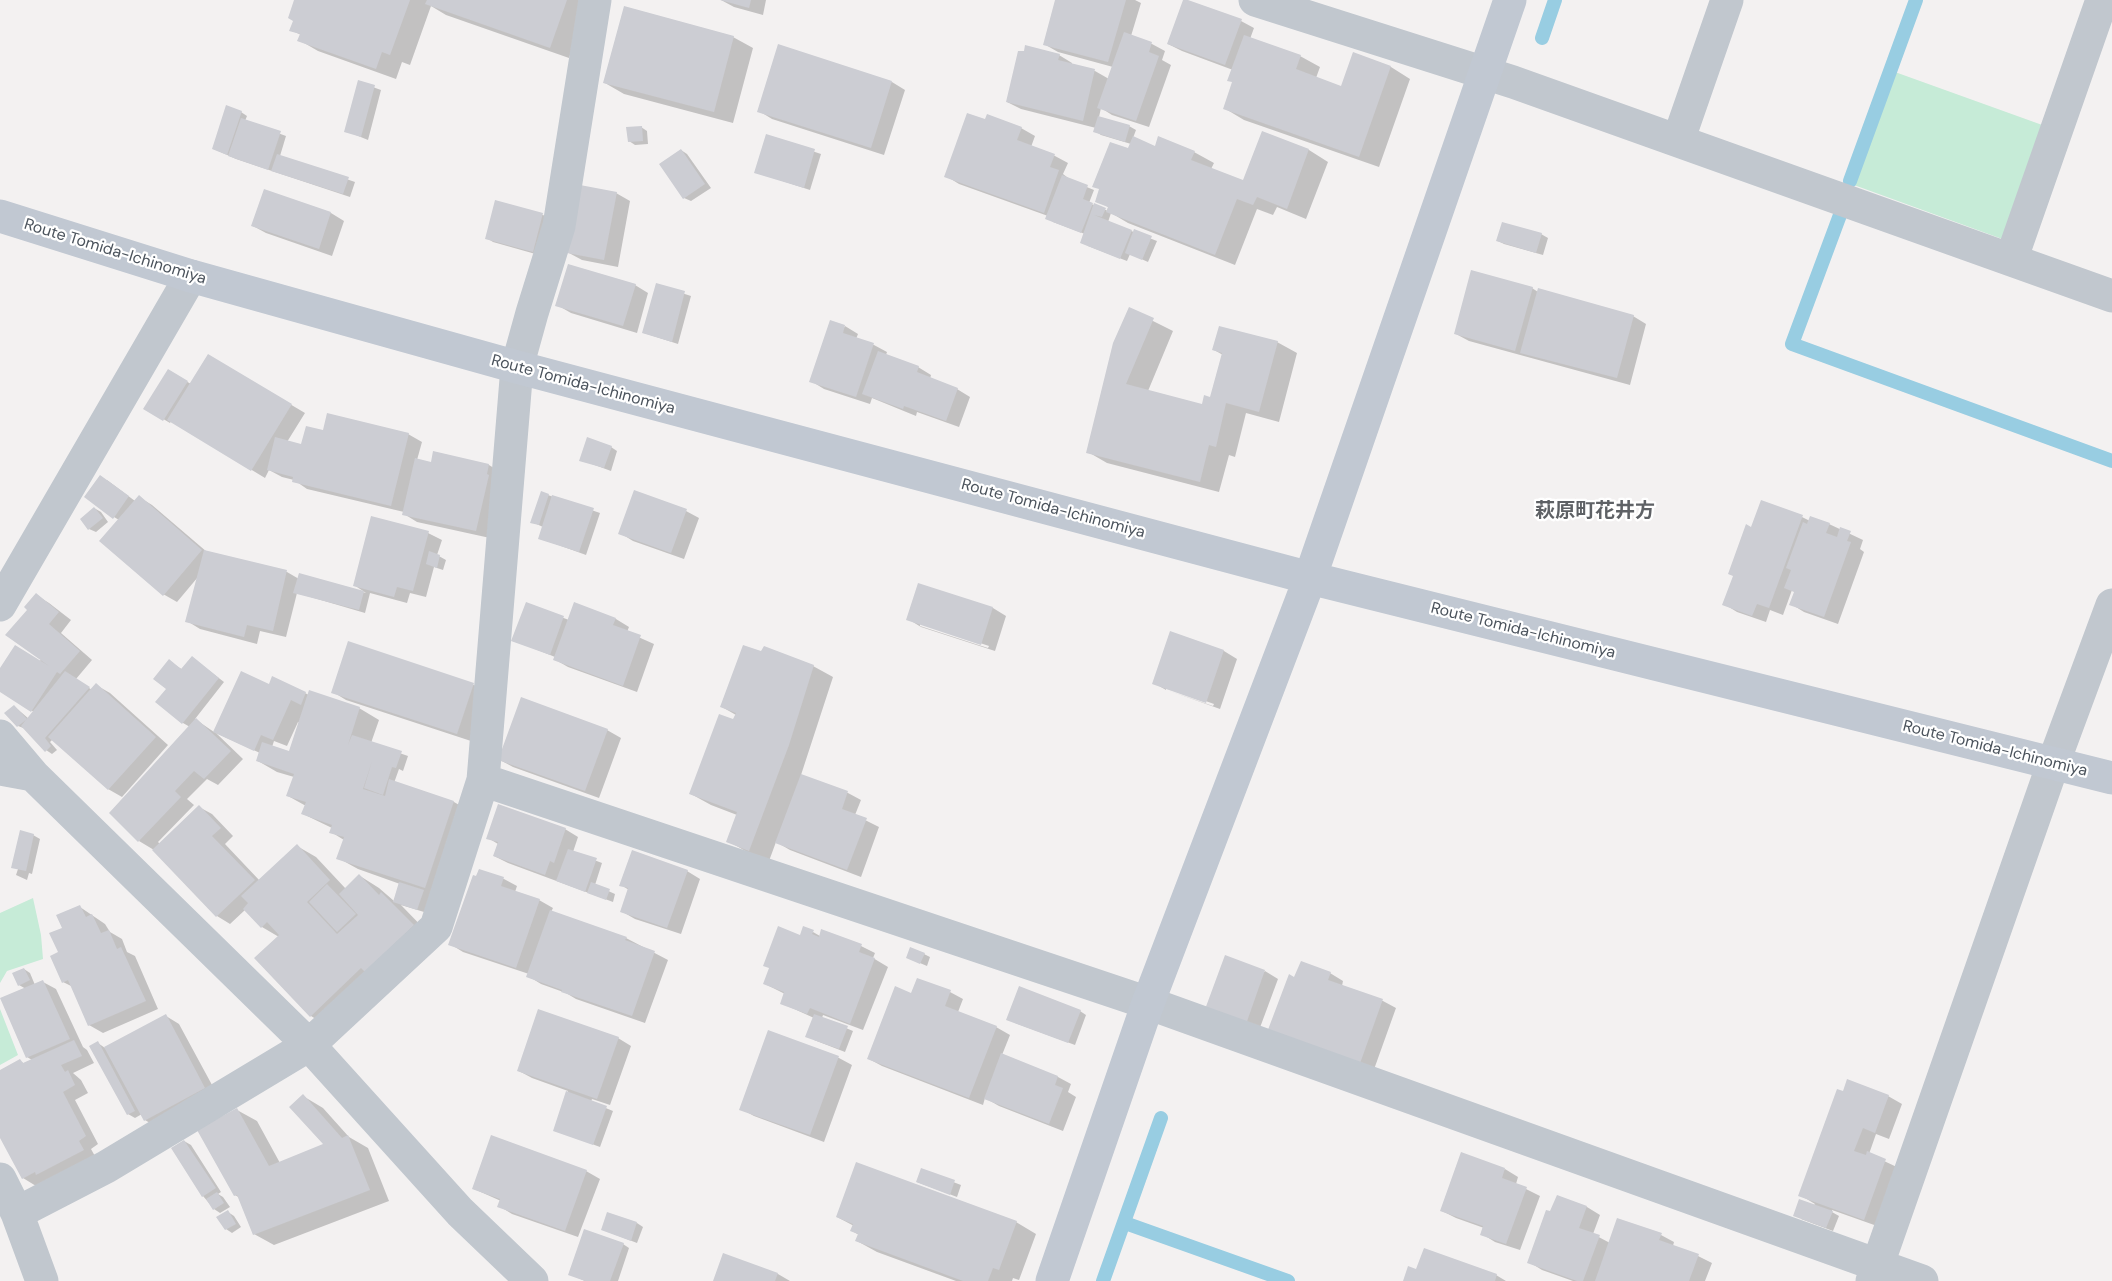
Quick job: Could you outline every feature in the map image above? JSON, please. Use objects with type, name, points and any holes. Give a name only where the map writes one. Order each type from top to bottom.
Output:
[{"type":"main road","points":[[1052,1281],[1148,1003],[1310,578],[1510,0]]},
{"type":"main road","name":"Route Tomida-Ichinomiya","points":[[0,216],[191,276],[517,367],[1310,578],[2112,778]]},
{"type":"street","points":[[17,1213],[106,1167],[309,1045],[436,927],[483,780],[517,367],[560,226],[594,0]]},
{"type":"street","points":[[1255,0],[1484,72],[2112,296]]},
{"type":"street","points":[[1678,141],[1727,0]]},
{"type":"street","points":[[2011,260],[2102,0]]},
{"type":"street","points":[[0,605],[191,276]]},
{"type":"street","points":[[1875,1273],[2053,764],[2112,605]]},
{"type":"street","points":[[0,736],[33,775],[309,1045],[460,1212],[532,1281]]},
{"type":"street","points":[[0,769],[33,775]]},
{"type":"street","points":[[483,780],[1148,1003],[1875,1273],[1922,1281]]},
{"type":"street","points":[[0,1179],[17,1213],[42,1281]]},
{"type":"green space","points":[[1895,72],[2045,126],[2005,240],[1854,185]]},
{"type":"green space","points":[[33,898],[41,935],[43,959],[7,971],[0,983],[0,913]]},
{"type":"green space","points":[[0,1009],[18,1055],[0,1065]]},
{"type":"building","points":[[294,0],[410,0],[390,55],[382,52],[376,69],[297,41],[300,34],[289,31],[293,21],[288,18]]},
{"type":"building","points":[[427,0],[567,0],[550,48],[425,4]]},
{"type":"building","points":[[720,0],[751,0],[749,8]]},
{"type":"building","points":[[1055,0],[1126,0],[1108,62],[1043,45]]},
{"type":"building","points":[[1183,0],[1242,19],[1225,65],[1167,44]]},
{"type":"building","points":[[624,6],[734,36],[714,112],[603,83]]},
{"type":"building","points":[[1124,32],[1152,42],[1149,52],[1159,56],[1136,121],[1097,108]]},
{"type":"building","points":[[1244,35],[1301,55],[1296,69],[1341,86],[1353,52],[1391,66],[1359,157],[1223,109],[1232,82],[1227,81]]},
{"type":"building","points":[[778,44],[892,81],[871,148],[757,112]]},
{"type":"building","points":[[1025,45],[1060,54],[1058,60],[1095,69],[1083,121],[1006,102],[1018,51],[1024,51]]},
{"type":"building","points":[[358,80],[375,85],[361,137],[344,132]]},
{"type":"building","points":[[226,105],[242,111],[227,155],[212,149]]},
{"type":"building","points":[[967,113],[985,119],[987,114],[1022,127],[1017,140],[1055,154],[1050,167],[1059,170],[1044,213],[944,177]]},
{"type":"building","points":[[1098,116],[1130,125],[1125,142],[1093,132]]},
{"type":"building","points":[[241,118],[281,131],[268,170],[228,156]]},
{"type":"building","points":[[642,126],[643,141],[628,142],[626,127]]},
{"type":"building","points":[[1262,131],[1309,149],[1287,209],[1257,197],[1253,205],[1237,199],[1215,255],[1106,212],[1108,207],[1095,202],[1099,189],[1092,187],[1110,142],[1128,148],[1133,136],[1155,146],[1158,136],[1195,151],[1191,160],[1243,180]]},
{"type":"building","points":[[766,134],[815,149],[804,188],[754,173]]},
{"type":"building","points":[[681,149],[705,184],[683,199],[659,164]]},
{"type":"building","points":[[277,154],[349,177],[343,194],[271,171]]},
{"type":"building","points":[[1062,175],[1088,185],[1083,199],[1093,203],[1081,233],[1045,219]]},
{"type":"building","points":[[580,185],[617,192],[604,260],[567,253]]},
{"type":"building","points":[[264,189],[331,212],[319,249],[251,226]]},
{"type":"building","points":[[495,200],[543,213],[533,252],[485,239]]},
{"type":"building","points":[[1094,203],[1106,208],[1102,217],[1094,215],[1132,230],[1120,259],[1080,243]]},
{"type":"building","points":[[1502,222],[1542,233],[1536,253],[1496,241]]},
{"type":"building","points":[[1134,229],[1152,236],[1142,260],[1125,253]]},
{"type":"building","points":[[568,264],[636,284],[623,326],[555,306]]},
{"type":"building","points":[[1471,270],[1533,287],[1515,351],[1454,334]]},
{"type":"building","points":[[656,283],[685,291],[672,342],[642,333]]},
{"type":"building","points":[[1538,288],[1634,315],[1617,378],[1520,353]]},
{"type":"building","points":[[1129,307],[1154,318],[1126,384],[1202,404],[1204,395],[1210,397],[1222,353],[1212,350],[1219,326],[1278,341],[1259,412],[1226,403],[1216,447],[1209,445],[1200,482],[1086,453],[1113,343]]},
{"type":"building","points":[[830,320],[845,325],[843,333],[874,343],[856,397],[809,382]]},
{"type":"building","points":[[878,351],[919,366],[917,372],[958,388],[946,421],[862,394]]},
{"type":"building","points":[[208,354],[292,404],[251,471],[167,420]]},
{"type":"building","points":[[168,369],[188,381],[163,421],[143,409]]},
{"type":"building","points":[[327,413],[409,433],[391,506],[292,482],[293,477],[267,470],[275,437],[301,444],[306,426],[323,430]]},
{"type":"building","points":[[587,437],[612,446],[604,468],[579,461]]},
{"type":"building","points":[[433,451],[489,464],[487,474],[489,475],[476,531],[402,515],[415,458],[431,462]]},
{"type":"building","points":[[100,475],[129,496],[113,519],[84,497]]},
{"type":"building","points":[[634,490],[687,509],[671,553],[618,534]]},
{"type":"building","points":[[541,491],[549,494],[539,525],[530,523]]},
{"type":"building","points":[[139,495],[202,550],[163,596],[99,541]]},
{"type":"building","points":[[552,495],[594,508],[579,552],[538,539]]},
{"type":"building","points":[[1761,500],[1803,515],[1769,608],[1757,604],[1752,616],[1722,605],[1733,576],[1728,574],[1746,524],[1751,527]]},
{"type":"building","points":[[94,507],[103,518],[88,530],[80,519]]},
{"type":"building","points":[[371,516],[429,531],[413,591],[397,587],[394,597],[353,586]]},
{"type":"building","points":[[1810,516],[1830,523],[1826,533],[1837,537],[1840,527],[1851,531],[1847,541],[1851,542],[1824,617],[1789,605],[1794,592],[1784,588],[1791,570],[1786,568],[1803,522],[1807,524]]},
{"type":"building","points":[[204,550],[287,570],[273,631],[247,625],[244,637],[185,622]]},
{"type":"building","points":[[429,551],[440,555],[437,568],[426,564]]},
{"type":"building","points":[[299,573],[364,591],[359,610],[293,593]]},
{"type":"building","points":[[918,583],[993,607],[981,645],[906,620]]},
{"type":"building","points":[[36,593],[59,612],[49,624],[80,651],[60,674],[57,672],[31,712],[0,692],[0,668],[15,645],[49,666],[5,635],[27,610],[24,607]]},
{"type":"building","points":[[526,602],[564,616],[550,655],[511,641]]},
{"type":"building","points":[[574,602],[616,618],[613,625],[641,635],[623,686],[553,660]]},
{"type":"building","points":[[1170,631],[1224,650],[1206,703],[1152,684]]},
{"type":"building","points":[[348,641],[474,683],[457,734],[331,693]]},
{"type":"building","points":[[743,645],[761,651],[764,646],[814,665],[789,745],[749,851],[726,842],[737,812],[689,794],[719,714],[733,719],[736,713],[720,707]]},
{"type":"building","points":[[192,656],[219,678],[182,724],[155,702],[166,689],[153,679],[169,659],[181,669]]},
{"type":"building","points":[[65,671],[90,687],[45,738],[51,746],[45,752],[21,726]]},
{"type":"building","points":[[241,671],[269,684],[272,676],[306,692],[301,705],[291,700],[273,740],[261,735],[254,751],[213,732]]},
{"type":"building","points":[[96,683],[156,737],[108,790],[48,737]]},
{"type":"building","points":[[309,690],[360,707],[348,745],[352,735],[402,751],[396,768],[392,767],[383,795],[364,788],[372,761],[363,789],[385,796],[389,779],[454,801],[425,888],[336,859],[344,837],[329,833],[332,825],[301,814],[306,802],[286,796],[294,774],[256,761],[262,742],[289,751]]},
{"type":"building","points":[[521,697],[608,729],[585,791],[498,760]]},
{"type":"building","points":[[14,705],[27,719],[17,727],[4,713]]},
{"type":"building","points":[[196,718],[231,751],[204,779],[194,771],[175,791],[181,797],[138,842],[109,813]]},
{"type":"building","points":[[801,774],[848,791],[842,809],[867,818],[847,870],[775,843]]},
{"type":"building","points":[[498,804],[566,828],[554,863],[550,861],[545,875],[493,856],[498,842],[486,839]]},
{"type":"building","points":[[199,805],[221,828],[212,836],[255,880],[216,917],[152,850]]},
{"type":"building","points":[[20,830],[34,834],[26,871],[11,868]]},
{"type":"building","points":[[297,844],[330,880],[307,902],[337,934],[358,915],[339,894],[359,874],[414,925],[365,972],[361,968],[310,1017],[254,958],[279,935],[267,922],[261,928],[243,909],[248,903],[241,896]]},
{"type":"building","points":[[568,849],[597,858],[585,892],[556,881]]},
{"type":"building","points":[[632,850],[688,870],[667,928],[620,912],[628,888],[619,886]]},
{"type":"building","points":[[479,869],[504,877],[501,886],[540,899],[516,968],[448,945],[473,875],[476,876]]},
{"type":"building","points":[[399,882],[424,890],[417,910],[393,902]]},
{"type":"building","points":[[591,882],[610,889],[606,900],[587,893]]},
{"type":"building","points":[[327,884],[356,914],[337,932],[309,902]]},
{"type":"building","points":[[80,905],[86,917],[92,914],[101,933],[109,930],[117,949],[121,947],[146,1001],[88,1026],[68,980],[62,983],[50,956],[58,952],[49,933],[62,928],[56,915]]},
{"type":"building","points":[[550,910],[627,937],[625,940],[655,951],[632,1016],[561,992],[562,990],[526,977]]},
{"type":"building","points":[[778,926],[800,935],[803,926],[814,930],[812,934],[819,937],[821,929],[862,944],[859,952],[875,958],[850,1024],[810,1008],[807,1014],[780,1004],[784,992],[763,984],[769,968],[763,966]]},
{"type":"building","points":[[910,947],[925,953],[920,964],[906,958]]},
{"type":"building","points":[[1225,955],[1265,970],[1245,1027],[1204,1012]]},
{"type":"building","points":[[1301,961],[1331,972],[1328,980],[1383,999],[1358,1069],[1266,1035],[1289,974],[1294,977]]},
{"type":"building","points":[[24,968],[30,980],[18,986],[12,973]]},
{"type":"building","points":[[917,978],[951,990],[945,1006],[997,1026],[969,1098],[867,1059],[895,986],[911,993]]},
{"type":"building","points":[[43,980],[70,1039],[26,1058],[0,998]]},
{"type":"building","points":[[1019,986],[1081,1010],[1068,1043],[1006,1020]]},
{"type":"building","points":[[538,1009],[619,1037],[597,1099],[517,1071]]},
{"type":"building","points":[[166,1014],[205,1088],[144,1121],[104,1047]]},
{"type":"building","points":[[814,1014],[848,1026],[839,1049],[805,1037]]},
{"type":"building","points":[[768,1030],[839,1056],[810,1135],[739,1110]]},
{"type":"building","points":[[74,1040],[82,1056],[61,1065],[65,1072],[68,1070],[75,1085],[63,1092],[86,1136],[79,1141],[84,1150],[36,1175],[35,1172],[22,1179],[0,1138],[0,1070],[20,1059],[23,1063]]},
{"type":"building","points":[[98,1041],[135,1111],[127,1115],[89,1046]]},
{"type":"building","points":[[1001,1053],[1058,1076],[1055,1085],[1063,1088],[1049,1124],[984,1099]]},
{"type":"building","points":[[1847,1079],[1889,1095],[1875,1133],[1863,1128],[1854,1151],[1866,1155],[1867,1151],[1886,1159],[1864,1220],[1798,1196],[1837,1089],[1843,1091]]},
{"type":"building","points":[[566,1091],[607,1106],[593,1145],[553,1131]]},
{"type":"building","points":[[303,1094],[342,1138],[348,1135],[370,1190],[253,1235],[237,1195],[234,1196],[197,1130],[237,1108],[269,1166],[323,1144],[289,1107]]},
{"type":"building","points":[[491,1135],[587,1170],[565,1231],[497,1207],[500,1199],[472,1189]]},
{"type":"building","points":[[184,1140],[216,1188],[202,1197],[171,1148]]},
{"type":"building","points":[[1461,1152],[1505,1168],[1502,1178],[1527,1187],[1506,1244],[1480,1235],[1483,1226],[1440,1211]]},
{"type":"building","points":[[856,1162],[1017,1221],[999,1270],[993,1268],[988,1281],[963,1281],[855,1241],[858,1234],[850,1231],[853,1224],[836,1217]]},
{"type":"building","points":[[921,1168],[955,1180],[950,1195],[916,1182]]},
{"type":"building","points":[[217,1192],[224,1203],[213,1210],[206,1199]]},
{"type":"building","points":[[1557,1195],[1587,1206],[1579,1228],[1600,1235],[1583,1281],[1577,1281],[1527,1263],[1546,1210],[1550,1211]]},
{"type":"building","points":[[1799,1199],[1833,1211],[1826,1228],[1793,1216]]},
{"type":"building","points":[[228,1210],[236,1224],[225,1230],[216,1217]]},
{"type":"building","points":[[607,1212],[637,1222],[631,1241],[601,1230]]},
{"type":"building","points":[[1617,1218],[1662,1233],[1659,1240],[1699,1254],[1689,1281],[1595,1281]]},
{"type":"building","points":[[584,1229],[624,1243],[610,1281],[585,1281],[568,1275]]},
{"type":"building","points":[[1424,1248],[1497,1274],[1495,1281],[1403,1281],[1408,1266],[1416,1269]]},
{"type":"building","points":[[723,1253],[778,1273],[775,1281],[713,1281]]},
{"type":"waterway","points":[[1542,38],[1555,0]]},
{"type":"waterway","points":[[1850,181],[1916,0]]},
{"type":"waterway","points":[[1840,215],[1792,344],[2112,461]]},
{"type":"waterway","points":[[1103,1281],[1161,1118]]},
{"type":"waterway","points":[[1125,1223],[1288,1281]]},
{"type":"district","name":"萩原町花井方","points":[[1595,512]]}]
